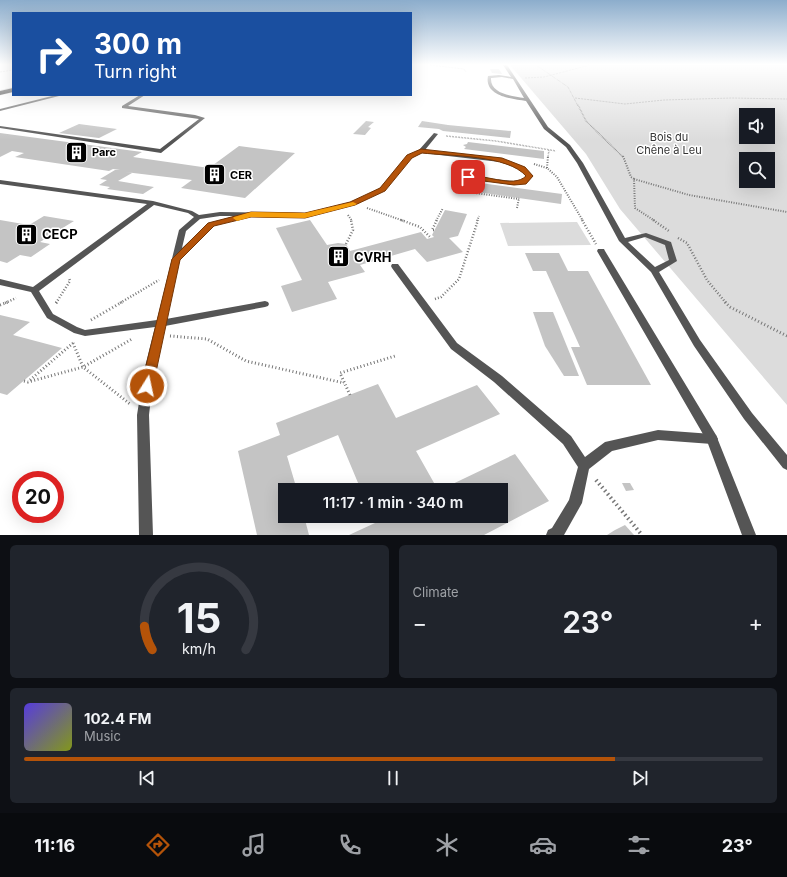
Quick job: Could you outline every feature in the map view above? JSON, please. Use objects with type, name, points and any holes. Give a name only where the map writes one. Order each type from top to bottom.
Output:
[{"type":"highway","points":[[0,93],[12,90]]},
{"type":"street","points":[[495,90],[508,97],[528,100]]},
{"type":"street","points":[[522,90],[546,128],[568,146],[580,163],[623,241],[654,271],[697,343],[748,416],[787,464]]},
{"type":"street","points":[[0,110],[57,96]]},
{"type":"street","points":[[0,127],[160,150],[203,118],[124,107],[141,96]]},
{"type":"street","points":[[146,535],[143,415],[150,371],[183,230],[198,217],[220,214],[305,215],[353,204],[382,189],[410,157],[421,151],[436,134]]},
{"type":"street","points":[[421,151],[502,160],[522,168],[530,176],[524,182],[514,183],[458,176]]},
{"type":"street","points":[[0,182],[154,203],[190,212],[198,217]]},
{"type":"street","points":[[34,290],[154,203]]},
{"type":"street","points":[[176,259],[211,224],[251,215]]},
{"type":"street","points":[[623,241],[646,235],[668,244],[672,262],[654,271]]},
{"type":"street","points":[[601,251],[712,439],[749,535]]},
{"type":"street","points":[[396,266],[454,346],[498,379],[567,440],[584,466]]},
{"type":"street","points":[[0,282],[34,290],[50,316],[74,330],[84,333],[161,323],[264,304]]},
{"type":"street","points":[[553,535],[557,533],[575,503],[584,466],[609,446],[658,435],[712,439]]},
{"type":"path","points":[[570,90],[586,121],[623,156],[631,177],[634,179],[689,196],[787,212]]},
{"type":"path","points":[[574,98],[625,104],[664,100],[787,98]]},
{"type":"path","points":[[436,134],[536,146],[558,151]]},
{"type":"path","points":[[547,168],[550,150]]},
{"type":"path","points":[[544,155],[549,155]]},
{"type":"path","points":[[529,162],[547,168],[557,177],[601,251]]},
{"type":"path","points":[[479,178],[475,193],[519,198],[517,208]]},
{"type":"path","points":[[634,179],[635,208],[687,244],[707,280],[730,307],[787,336]]},
{"type":"path","points":[[353,204],[420,226],[431,238]]},
{"type":"path","points":[[342,206],[353,220],[354,234],[346,244]]},
{"type":"path","points":[[434,230],[432,230],[443,208]]},
{"type":"path","points":[[424,304],[440,297],[459,279],[479,216]]},
{"type":"path","points":[[50,316],[70,281],[67,266]]},
{"type":"path","points":[[74,330],[173,272]]},
{"type":"path","points":[[28,382],[84,333]]},
{"type":"path","points":[[158,336],[207,339],[246,361],[344,383]]},
{"type":"path","points":[[24,381],[28,382],[83,367],[135,338]]},
{"type":"path","points":[[73,343],[83,367],[143,415]]},
{"type":"path","points":[[350,395],[340,373],[395,356]]},
{"type":"path","points":[[584,466],[642,535]]},
{"type":"green space","name":"Bois du Chêne à Leu","points":[[531,90],[787,90],[787,405],[620,209],[586,154]]},
{"type":"green space","points":[[577,222],[591,245],[508,246],[500,223]]},
{"type":"building","points":[[366,121],[374,122],[368,127],[371,128],[365,135],[353,134]]},
{"type":"building","points":[[422,121],[511,131],[510,138],[418,127]]},
{"type":"building","points":[[79,124],[117,129],[99,138],[59,133]]},
{"type":"building","points":[[0,133],[142,152],[133,157],[209,168],[239,146],[295,153],[245,198],[181,188],[192,180],[125,172],[132,173],[118,181],[154,187],[143,194],[107,189],[110,187],[99,185],[107,180],[100,179],[115,170],[120,170],[113,169],[109,171],[15,157],[24,153],[12,151],[0,157]]},
{"type":"building","points":[[468,142],[544,151],[544,159],[464,149],[466,147],[463,145],[467,144]]},
{"type":"building","points":[[480,183],[562,194],[561,204],[477,192]]},
{"type":"building","name":"CVRH","points":[[445,210],[467,214],[458,236],[449,238],[463,252],[427,262],[415,249],[360,265],[365,272],[328,282],[337,299],[292,312],[281,286],[302,280],[276,228],[310,220],[327,245],[338,243],[346,244],[350,251],[421,232],[427,239],[434,237],[432,235]]},
{"type":"building","name":"CECP","points":[[44,216],[74,221],[40,242],[50,244],[31,257],[20,255],[7,263],[0,261],[0,220],[29,225]]},
{"type":"building","points":[[525,253],[559,253],[568,271],[588,271],[651,385],[587,385],[571,347],[580,347],[546,271],[533,271]]},
{"type":"building","points":[[533,312],[553,312],[579,376],[564,376],[545,346]]},
{"type":"building","points":[[0,315],[30,322],[13,335],[62,348],[7,395],[0,393]]},
{"type":"building","points":[[378,384],[396,418],[477,385],[500,414],[416,451],[434,483],[358,483],[338,435],[287,456],[295,483],[278,483],[278,523],[306,523],[309,535],[257,535],[238,451],[280,435],[276,423]]},
{"type":"building","points":[[515,454],[549,501],[508,522],[508,483],[455,483]]},
{"type":"building","points":[[622,483],[630,483],[634,490],[626,491]]},
{"type":"building","points":[[375,523],[507,523],[484,535],[349,535]]},
{"type":"building","points":[[625,525],[634,535],[607,535],[615,530]]},
{"type":"slow traffic","points":[[237,218],[251,215],[305,215],[353,204]]},
{"type":"place","name":"Parc","points":[[77,152]]},
{"type":"place","name":"CER","points":[[215,175]]},
{"type":"place","name":"CECP","points":[[27,234]]},
{"type":"place","name":"CVRH","points":[[338,257]]},
{"type":"route","points":[[147,386],[176,259],[211,224],[251,215],[305,215],[353,204],[382,189],[410,157],[421,151],[502,160],[522,168],[530,176],[524,182],[514,183],[468,177]]}]
